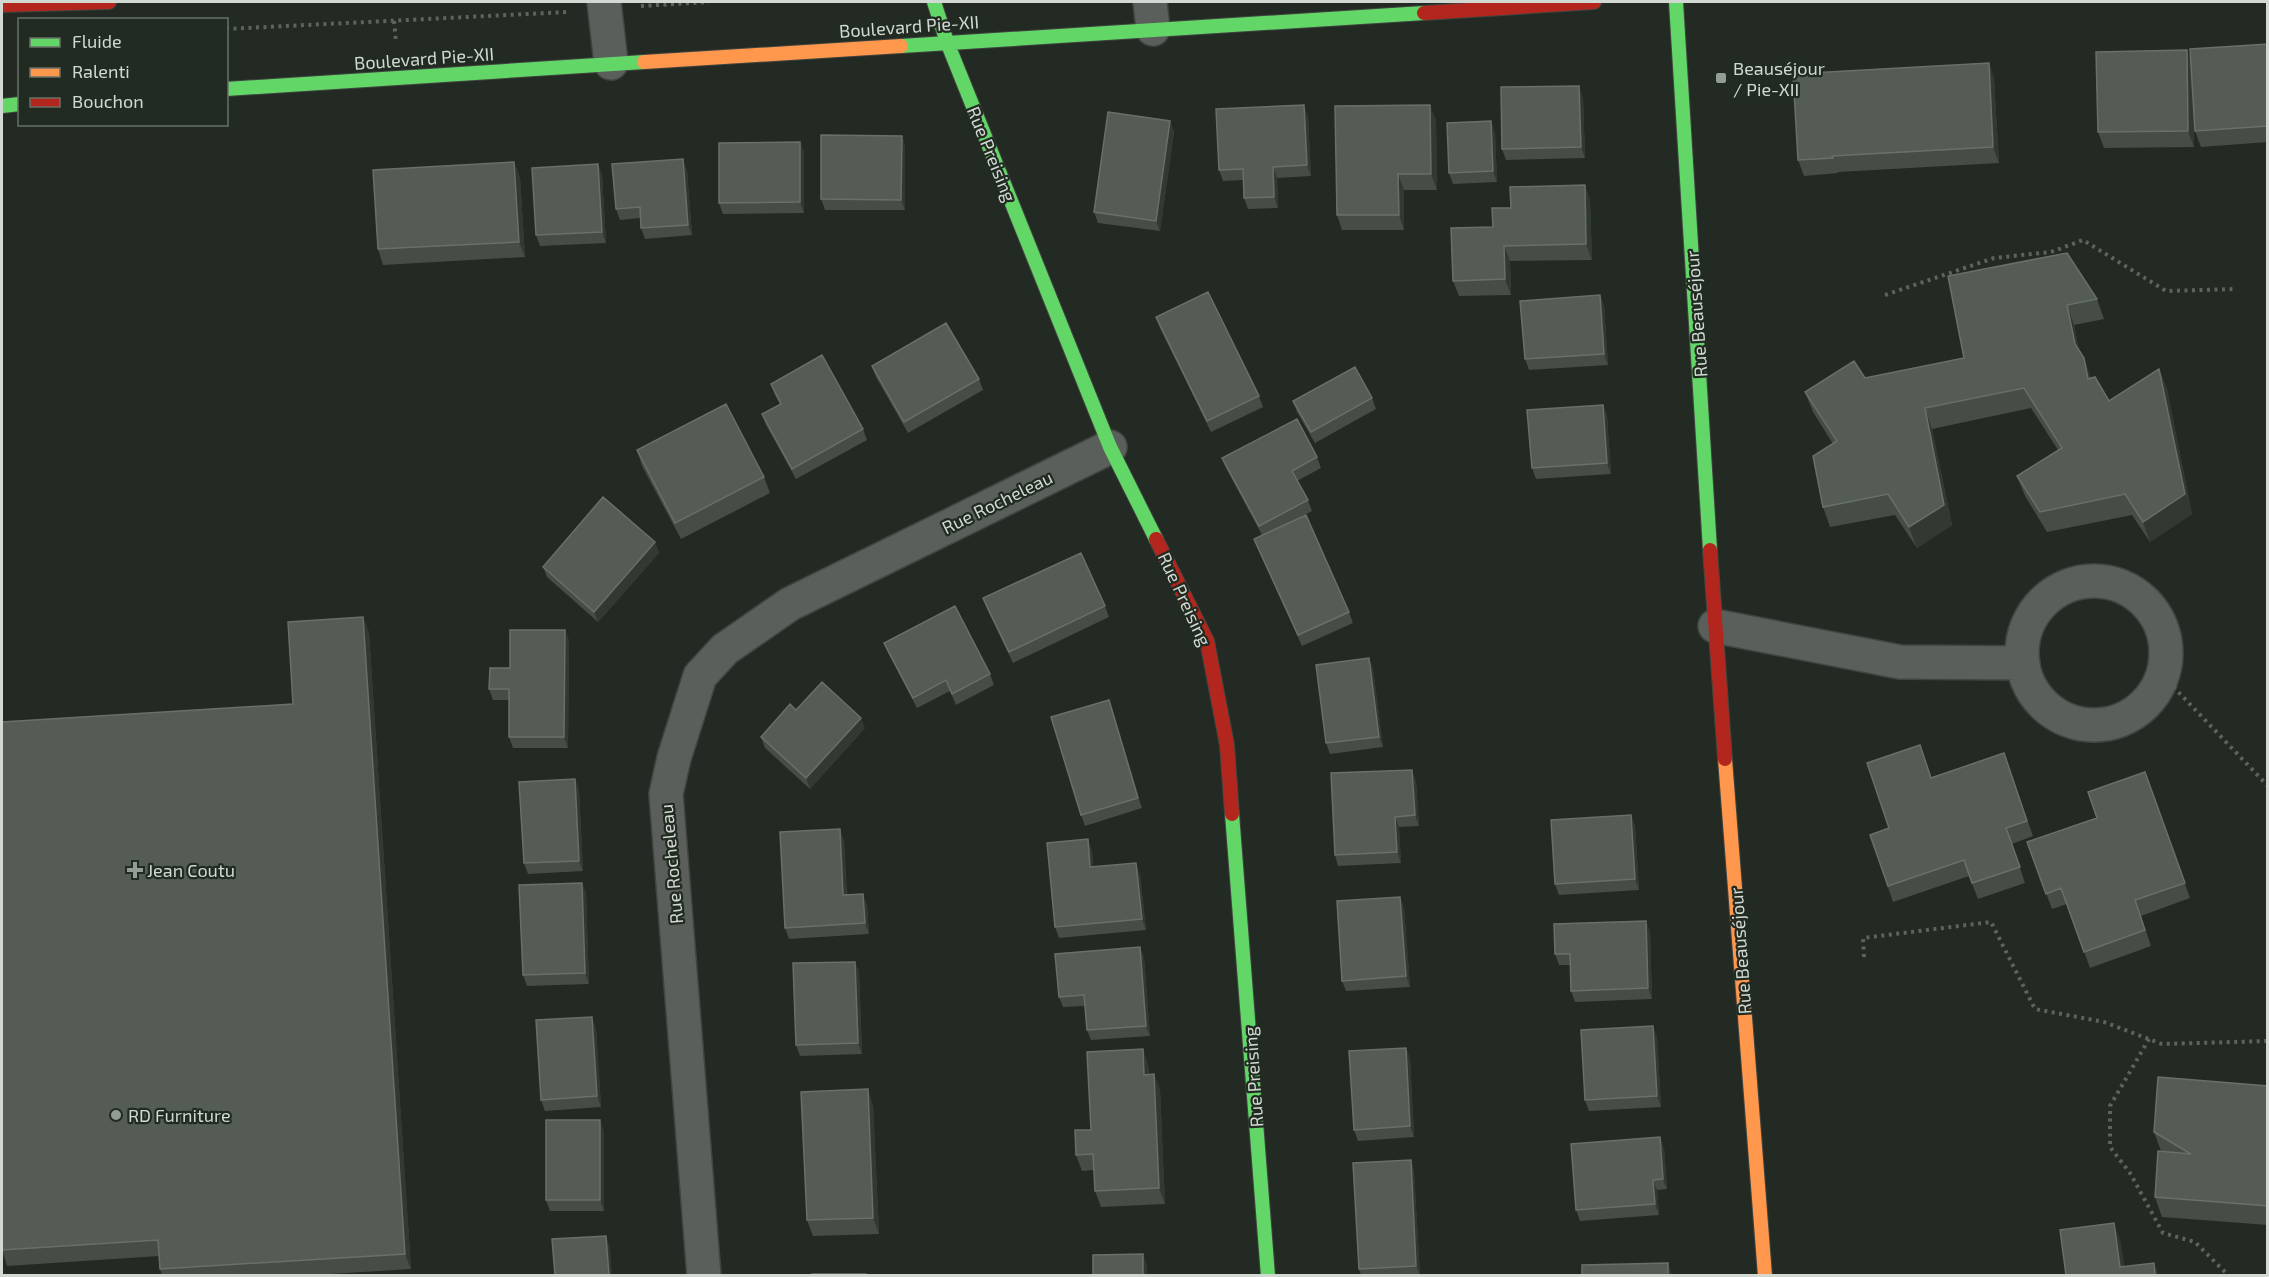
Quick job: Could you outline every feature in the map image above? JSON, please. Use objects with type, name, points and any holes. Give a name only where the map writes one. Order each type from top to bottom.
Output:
[{"type":"street","points":[[2,6],[109,2]]},
{"type":"street","points":[[604,2],[612,63]]},
{"type":"street","name":"Rue Preising","points":[[934,2],[946,42],[1110,447],[1208,641],[1227,745],[1268,1275]]},
{"type":"street","name":"Boulevard Pie-XII","points":[[228,89],[946,42],[1152,15],[1594,2]]},
{"type":"street","name":"Rue Beauséjour","points":[[1676,2],[1715,626],[1765,1275]]},
{"type":"street","points":[[2,105],[18,104]]},
{"type":"street","name":"Rue Rocheleau","points":[[704,1275],[666,794],[674,758],[700,676],[725,649],[790,604],[1110,447]]},
{"type":"street","points":[[2100,581],[2115,584],[2137,595],[2157,618],[2166,642],[2163,676],[2152,698],[2122,721],[2097,726],[2074,723],[2051,711],[2031,687],[2023,663],[2023,639],[2033,616],[2049,597],[2071,585],[2100,581]]},
{"type":"street","points":[[1715,626],[1900,662],[2023,663]]},
{"type":"path","points":[[644,5],[709,2]]},
{"type":"path","name":"Boulevard Pie-XII","points":[[228,29],[569,12]]},
{"type":"path","points":[[394,21],[396,48]]},
{"type":"path","points":[[1884,296],[1994,258],[2051,252],[2083,240],[2166,291],[2235,289]]},
{"type":"path","points":[[2163,676],[2268,786]]},
{"type":"path","points":[[1864,957],[1863,938],[1991,922],[2035,1009],[2104,1022],[2162,1044],[2268,1041]]},
{"type":"path","points":[[2149,1039],[2110,1106],[2110,1146],[2130,1173],[2163,1233],[2195,1242],[2229,1275]]},
{"type":"building","points":[[2268,44],[2268,126],[2195,131],[2190,49]]},
{"type":"building","points":[[2187,50],[2188,131],[2098,132],[2096,52]]},
{"type":"building","points":[[1989,63],[1993,147],[1798,160],[1793,74]]},
{"type":"building","points":[[1579,86],[1581,147],[1502,149],[1501,87]]},
{"type":"building","points":[[1304,105],[1307,165],[1273,167],[1274,197],[1244,198],[1243,169],[1219,170],[1216,109]]},
{"type":"building","points":[[1430,105],[1431,174],[1398,174],[1399,215],[1337,215],[1335,106]]},
{"type":"building","points":[[1108,112],[1170,121],[1156,221],[1094,212]]},
{"type":"building","points":[[1491,121],[1493,171],[1449,173],[1447,123]]},
{"type":"building","points":[[821,135],[902,136],[901,200],[821,199]]},
{"type":"building","points":[[800,142],[800,202],[719,203],[719,143]]},
{"type":"building","points":[[683,159],[688,225],[641,228],[640,207],[616,209],[612,164]]},
{"type":"building","points":[[514,162],[519,242],[378,249],[373,170]]},
{"type":"building","points":[[598,164],[602,232],[536,235],[532,168]]},
{"type":"building","points":[[1585,185],[1586,244],[1504,246],[1505,279],[1453,281],[1451,228],[1493,227],[1492,208],[1511,208],[1510,187]]},
{"type":"building","points":[[2067,253],[2097,299],[2067,305],[2075,344],[2084,358],[2088,379],[2095,377],[2109,401],[2159,369],[2185,494],[2143,522],[2125,494],[2040,512],[2017,476],[2062,448],[2024,388],[1925,408],[1944,505],[1909,527],[1888,494],[1823,507],[1813,456],[1837,441],[1805,392],[1854,361],[1865,378],[1964,358],[1948,276]]},
{"type":"building","points":[[1208,292],[1259,396],[1207,421],[1156,317]]},
{"type":"building","points":[[1600,295],[1604,354],[1525,359],[1520,301]]},
{"type":"building","points":[[946,323],[979,379],[904,422],[872,366]]},
{"type":"building","points":[[822,355],[863,429],[792,469],[762,414],[781,404],[771,384]]},
{"type":"building","points":[[1355,367],[1372,398],[1311,432],[1293,401]]},
{"type":"building","points":[[726,404],[764,477],[675,523],[637,450]]},
{"type":"building","points":[[1603,405],[1607,463],[1532,468],[1527,410]]},
{"type":"building","points":[[1297,419],[1317,457],[1292,471],[1308,500],[1259,526],[1222,458]]},
{"type":"building","points":[[603,497],[655,542],[594,612],[543,567]]},
{"type":"building","points":[[1306,515],[1349,612],[1298,635],[1254,539]]},
{"type":"building","points":[[1081,553],[1105,606],[1009,652],[983,598]]},
{"type":"building","points":[[955,606],[990,674],[952,694],[946,680],[913,698],[884,643]]},
{"type":"building","points":[[363,617],[405,1254],[160,1269],[158,1240],[2,1250],[2,722],[293,704],[288,622]]},
{"type":"building","points":[[510,630],[565,630],[564,737],[509,737],[509,689],[489,689],[490,668],[510,668]]},
{"type":"building","points":[[1369,658],[1379,737],[1326,743],[1316,665]]},
{"type":"building","points":[[822,682],[861,718],[806,778],[761,737],[790,704],[796,710]]},
{"type":"building","points":[[1109,700],[1138,798],[1081,815],[1051,717]]},
{"type":"building","points":[[1920,745],[1931,778],[2004,753],[2027,821],[2006,828],[2020,867],[1972,883],[1964,860],[1888,886],[1870,835],[1889,828],[1867,763]]},
{"type":"building","points":[[1412,770],[1415,815],[1395,817],[1397,852],[1335,855],[1331,773]]},
{"type":"building","points":[[2145,772],[2185,883],[2135,900],[2145,930],[2084,952],[2061,888],[2046,894],[2027,842],[2097,818],[2088,792]]},
{"type":"building","points":[[575,779],[579,861],[524,863],[519,782]]},
{"type":"building","points":[[1631,815],[1635,879],[1555,884],[1551,820]]},
{"type":"building","points":[[840,829],[843,895],[863,894],[865,923],[785,928],[780,832]]},
{"type":"building","points":[[1088,839],[1090,867],[1136,863],[1142,919],[1055,927],[1047,843]]},
{"type":"building","points":[[582,883],[585,973],[523,975],[519,885]]},
{"type":"building","points":[[1400,897],[1406,976],[1342,981],[1337,901]]},
{"type":"building","points":[[1646,921],[1648,988],[1571,991],[1570,954],[1555,954],[1554,924]]},
{"type":"building","points":[[1140,947],[1146,1026],[1087,1030],[1084,995],[1059,997],[1055,954]]},
{"type":"building","points":[[855,962],[858,1043],[796,1045],[793,963]]},
{"type":"building","points":[[592,1017],[597,1096],[541,1100],[536,1020]]},
{"type":"building","points":[[1653,1026],[1657,1096],[1585,1100],[1581,1030]]},
{"type":"building","points":[[1406,1048],[1410,1126],[1354,1130],[1349,1051]]},
{"type":"building","points":[[1143,1049],[1144,1075],[1154,1074],[1159,1188],[1095,1191],[1093,1154],[1076,1155],[1075,1130],[1091,1130],[1087,1052]]},
{"type":"building","points":[[2158,1077],[2268,1086],[2268,1206],[2155,1197],[2158,1151],[2191,1154],[2154,1132]]},
{"type":"building","points":[[868,1089],[873,1218],[807,1220],[801,1092]]},
{"type":"building","points":[[546,1120],[600,1120],[600,1200],[546,1200]]},
{"type":"building","points":[[1660,1137],[1663,1179],[1653,1180],[1655,1204],[1576,1210],[1571,1144]]},
{"type":"building","points":[[1411,1160],[1416,1266],[1359,1269],[1353,1163]]},
{"type":"building","points":[[2114,1223],[2120,1267],[2154,1263],[2155,1275],[2066,1275],[2060,1230]]},
{"type":"building","points":[[606,1236],[609,1275],[555,1275],[552,1239]]},
{"type":"building","points":[[1143,1254],[1143,1275],[1093,1275],[1093,1255]]},
{"type":"building","points":[[1668,1263],[1668,1275],[1582,1275],[1582,1265]]},
{"type":"building","points":[[866,1274],[866,1275],[812,1275]]},
{"type":"traffic: fast","points":[[934,2],[947,42],[1110,447],[1156,539]]},
{"type":"traffic: fast","points":[[1676,2],[1710,550]]},
{"type":"traffic: fast","points":[[901,46],[1424,13]]},
{"type":"traffic: fast","points":[[228,89],[644,62]]},
{"type":"traffic: fast","points":[[2,106],[18,104]]},
{"type":"traffic: fast","points":[[1232,814],[1268,1276]]},
{"type":"traffic: slow","points":[[644,62],[901,46]]},
{"type":"traffic: slow","points":[[1725,759],[1765,1276]]},
{"type":"traffic: jam","points":[[2,5],[109,2]]},
{"type":"traffic: jam","points":[[1424,13],[1594,2]]},
{"type":"traffic: jam","points":[[1156,539],[1207,641],[1227,745],[1232,814]]},
{"type":"traffic: jam","points":[[1710,550],[1725,759]]},
{"type":"place","name":"Beauséjour / Pie-XII","points":[[1721,78]]},
{"type":"place","name":"Jean Coutu","points":[[135,870]]},
{"type":"place","name":"RD Furniture","points":[[116,1115]]}]
